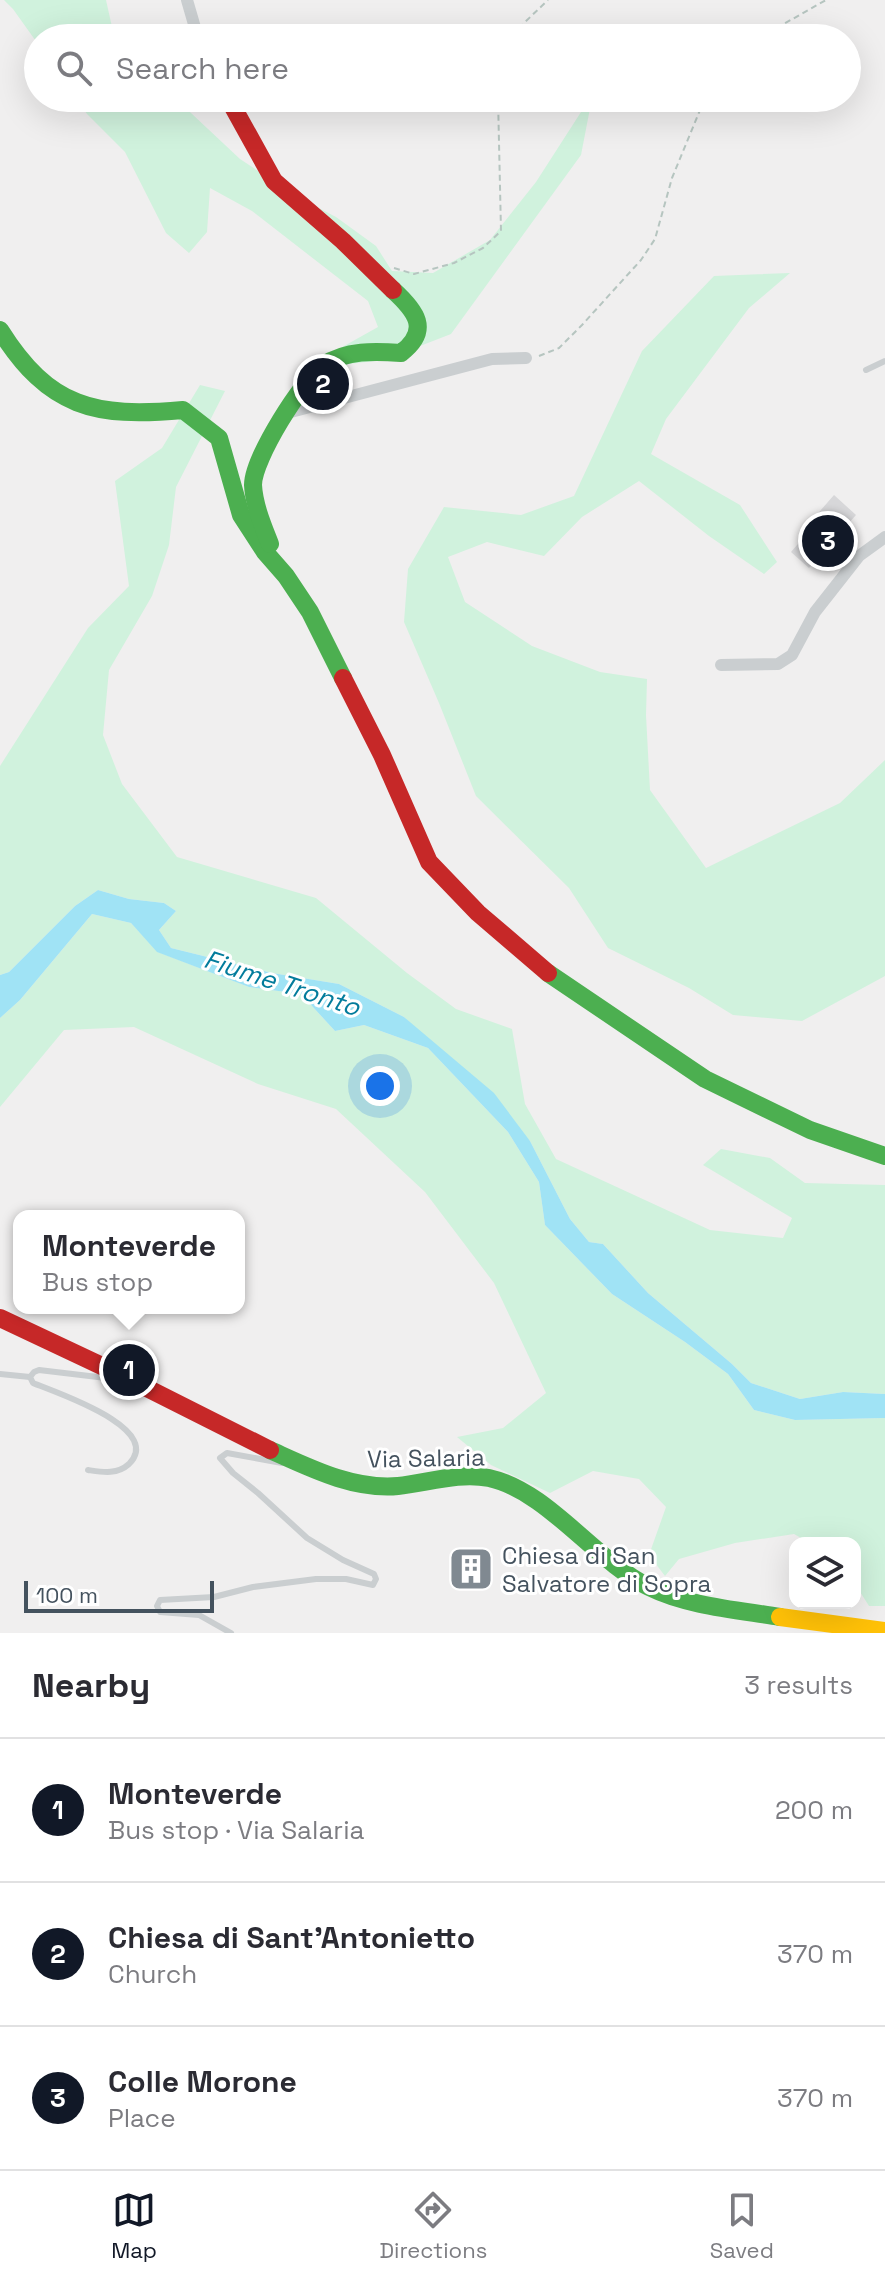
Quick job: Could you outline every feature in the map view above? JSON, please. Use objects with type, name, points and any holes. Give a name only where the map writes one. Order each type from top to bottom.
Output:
[{"type":"street","points":[[187,0],[194,24]]},
{"type":"street","points":[[236,112],[274,181],[404,300],[415,314],[419,329],[414,343],[401,353],[373,351],[343,356],[324,365],[307,380],[266,445],[253,483],[262,525],[286,576]]},
{"type":"street","points":[[0,330],[12,353],[46,386],[70,402],[108,411],[148,415],[183,410],[219,438],[241,515],[310,612],[382,755],[429,862],[478,913],[544,970],[705,1079],[810,1130],[885,1156]]},
{"type":"street","points":[[287,413],[492,359],[526,358]]},
{"type":"street","points":[[721,665],[778,664],[792,655],[815,612],[859,556],[885,537]]},
{"type":"street","name":"Via Salaria","points":[[0,1318],[292,1460],[343,1480],[395,1486],[460,1477],[488,1478],[513,1487],[541,1504],[615,1566],[649,1587],[672,1596],[800,1621],[885,1631]]},
{"type":"lane","points":[[866,370],[885,361]]},
{"type":"lane","points":[[30,1377],[39,1370],[106,1378],[121,1375]]},
{"type":"lane","points":[[0,1374],[30,1377]]},
{"type":"lane","points":[[30,1377],[33,1383],[120,1423],[131,1437],[137,1448],[128,1465],[106,1473],[88,1470]]},
{"type":"lane","points":[[231,1633],[199,1615],[160,1612],[157,1606],[160,1600],[214,1597],[253,1587],[316,1579],[346,1579],[373,1585],[376,1579],[374,1574],[307,1538],[220,1458],[227,1453],[284,1463],[292,1460]]},
{"type":"path","points":[[523,24],[548,0]]},
{"type":"path","points":[[784,24],[826,0]]},
{"type":"path","points":[[393,267],[414,274],[454,263],[483,248],[501,231],[498,112]]},
{"type":"path","points":[[526,358],[559,348],[641,260],[655,239],[672,178],[699,112]]},
{"type":"green space","points":[[4,0],[106,0],[111,24],[24,24]]},
{"type":"green space","points":[[86,112],[190,112],[240,159],[296,196],[336,217],[376,246],[392,271],[433,273],[490,240],[536,182],[581,112],[589,112],[581,155],[451,334],[384,360],[303,369],[378,327],[368,301],[252,211],[210,188],[207,232],[189,253],[166,233],[125,152]]},
{"type":"green space","points":[[790,273],[749,308],[666,419],[651,454],[740,505],[777,562],[764,574],[639,481],[582,517],[544,556],[487,542],[448,557],[465,602],[532,646],[600,672],[647,679],[650,790],[706,868],[840,803],[885,760],[885,976],[802,1021],[733,1015],[689,988],[608,948],[569,888],[476,796],[404,622],[408,569],[444,507],[521,515],[574,496],[642,351],[714,276]]},
{"type":"green space","points":[[200,385],[225,391],[176,487],[169,545],[152,596],[109,670],[103,735],[122,784],[177,857],[316,898],[456,1009],[512,1029],[525,1104],[556,1159],[710,1230],[783,1238],[792,1218],[703,1165],[721,1149],[770,1158],[805,1183],[885,1185],[885,1394],[843,1392],[800,1399],[751,1383],[648,1293],[603,1244],[589,1242],[570,1219],[530,1141],[404,1017],[339,984],[272,973],[171,948],[159,930],[176,911],[164,903],[129,899],[98,890],[75,906],[9,972],[0,975],[0,766],[88,628],[129,586],[115,481],[162,448]]},
{"type":"green space","points":[[92,914],[131,923],[158,952],[249,987],[301,994],[335,1031],[364,1025],[428,1048],[508,1132],[539,1182],[545,1225],[612,1294],[728,1374],[754,1410],[795,1420],[885,1418],[885,1606],[869,1606],[861,1593],[861,1537],[799,1537],[794,1534],[735,1543],[679,1559],[665,1576],[649,1555],[666,1507],[639,1479],[593,1471],[550,1493],[491,1465],[457,1437],[503,1428],[546,1393],[494,1283],[425,1192],[336,1109],[258,1084],[134,1027],[64,1030],[0,1107],[0,1018],[20,1000]]},
{"type":"water","name":"Fiume Tronto","points":[[98,890],[129,899],[164,903],[176,911],[159,930],[171,948],[272,973],[339,984],[404,1017],[494,1093],[530,1141],[570,1219],[589,1242],[603,1244],[648,1293],[751,1383],[800,1399],[843,1392],[885,1394],[885,1418],[795,1420],[754,1410],[728,1374],[612,1294],[545,1225],[539,1182],[508,1132],[428,1048],[364,1025],[335,1031],[301,994],[249,987],[157,952],[131,923],[92,914],[20,1000],[0,1018],[0,975],[9,972],[75,906]]},
{"type":"building","points":[[834,495],[856,515],[809,568],[791,552],[811,529],[807,526]]},
{"type":"building","name":"Chiesa di San Salvatore di Sopra","points":[[467,1552],[489,1570],[476,1588],[453,1568]]},
{"type":"traffic: fast","points":[[270,544],[259,515],[253,485],[261,457],[292,403],[324,365],[351,354],[401,353],[410,345],[416,336],[417,321],[408,305],[393,290]]},
{"type":"traffic: fast","points":[[0,330],[18,356],[56,392],[99,409],[124,412],[183,410],[219,438],[241,515],[310,612],[343,678]]},
{"type":"traffic: fast","points":[[548,973],[705,1079],[810,1130],[885,1156]]},
{"type":"traffic: fast","points":[[270,1450],[332,1476],[365,1485],[398,1486],[478,1476],[511,1485],[551,1511],[609,1560],[649,1587],[696,1603],[780,1617]]},
{"type":"traffic: slow","points":[[780,1617],[885,1631]]},
{"type":"traffic: jam","points":[[236,112],[274,181],[393,290]]},
{"type":"traffic: jam","points":[[343,678],[382,755],[429,862],[478,913],[548,973]]},
{"type":"traffic: jam","points":[[0,1318],[270,1450]]},
{"type":"place","name":"Chiesa di Sant'Antonietto","points":[[323,384]]},
{"type":"place","name":"Colle Morone","points":[[828,541]]},
{"type":"place","name":"Monteverde","points":[[129,1370]]},
{"type":"place","name":"Chiesa di San Salvatore di Sopra","points":[[471,1569]]}]
